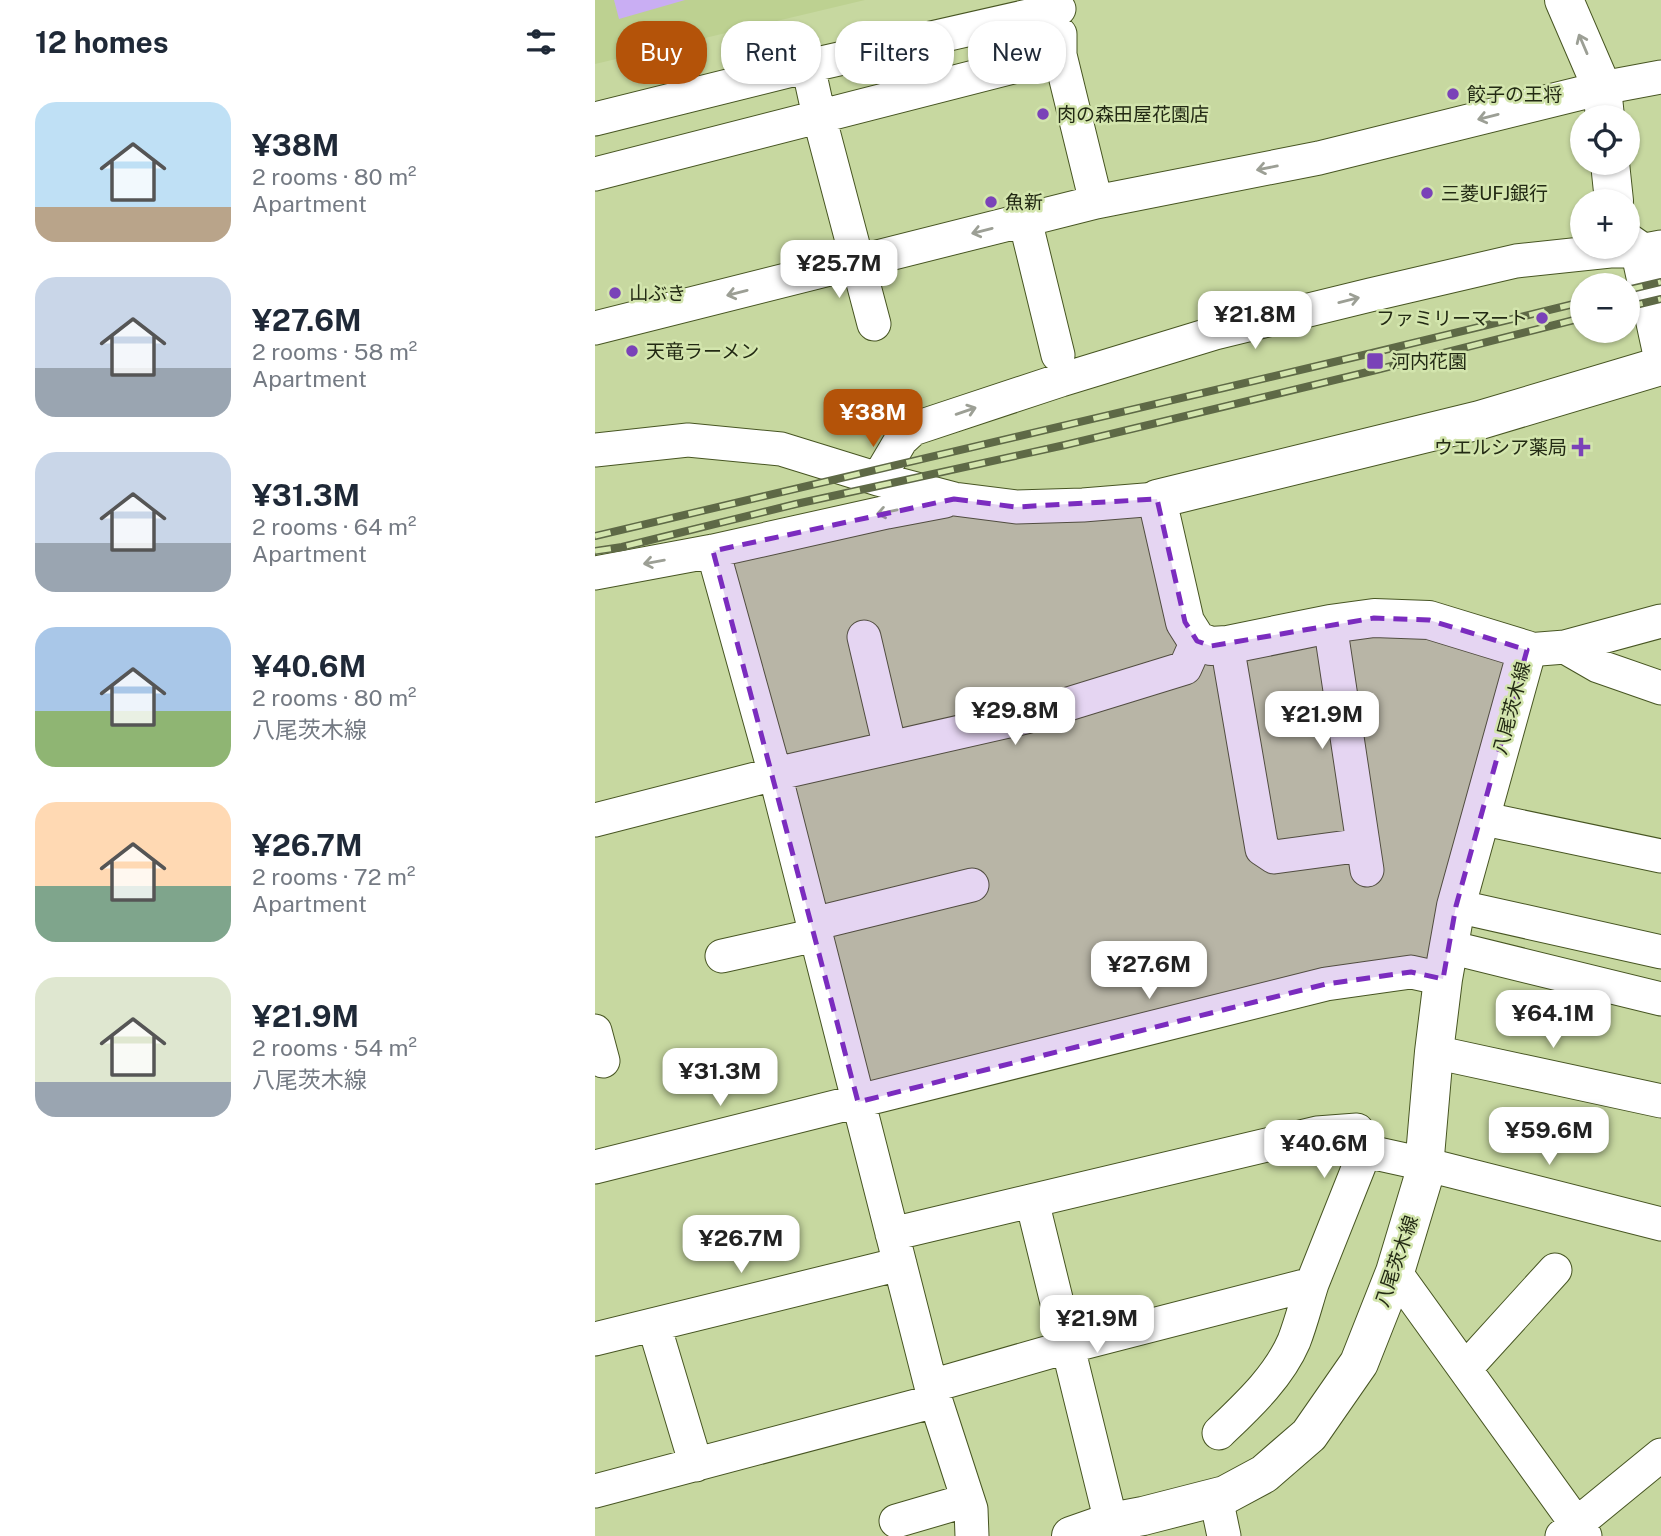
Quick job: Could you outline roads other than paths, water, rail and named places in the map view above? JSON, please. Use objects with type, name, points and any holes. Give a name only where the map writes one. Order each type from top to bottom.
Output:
[{"type":"main road","points":[[1564,0],[1604,103]]},
{"type":"main road","points":[[1643,247],[1661,348]]},
{"type":"main road","points":[[1212,643],[1185,622],[1157,499],[1480,420],[1661,366]]},
{"type":"main road","name":"八尾茨木線","points":[[1071,1536],[1129,1525],[1216,1498],[1264,1474],[1309,1435],[1359,1363],[1395,1272],[1423,1179],[1434,1052],[1456,906],[1527,650],[1429,620],[1374,618],[1212,643]]},
{"type":"street","points":[[821,63],[1058,4]]},
{"type":"street","points":[[1066,77],[1095,202]]},
{"type":"street","points":[[595,326],[654,314],[1095,202],[1604,103],[1661,77]]},
{"type":"street","points":[[595,174],[968,78]]},
{"type":"street","points":[[595,119],[736,84]]},
{"type":"street","points":[[812,84],[874,324]]},
{"type":"street","points":[[1025,220],[1058,355]]},
{"type":"street","points":[[878,479],[901,440],[913,429],[1202,337],[1516,261],[1643,247]]},
{"type":"street","points":[[595,450],[688,440],[781,449],[954,499],[1016,507],[1157,499]]},
{"type":"street","points":[[595,573],[713,551],[954,499]]},
{"type":"street","points":[[713,551],[775,774],[933,1394],[971,1509],[972,1536]]},
{"type":"street","points":[[1527,650],[1565,647],[1661,621]]},
{"type":"street","points":[[595,820],[775,774],[1026,717],[1185,668],[1212,643],[1262,849],[1274,857],[1365,857],[1329,624]]},
{"type":"street","points":[[864,637],[890,748]]},
{"type":"street","points":[[1565,647],[1598,666],[1661,688]]},
{"type":"street","points":[[1480,818],[1661,856]]},
{"type":"street","points":[[722,956],[972,885]]},
{"type":"street","points":[[1456,906],[1661,952]]},
{"type":"street","points":[[1592,982],[1601,939]]},
{"type":"street","points":[[595,1167],[1326,984],[1411,972],[1446,963],[1592,982],[1661,999]]},
{"type":"street","points":[[1434,1052],[1661,1101]]},
{"type":"street","points":[[595,1339],[655,1325],[896,1249],[1032,1201],[1317,1132],[1357,1130],[1365,1151],[1312,1284],[1293,1342],[1273,1376],[1249,1405],[1219,1433]]},
{"type":"street","points":[[1365,1151],[1661,1223]]},
{"type":"street","points":[[1032,1201],[1067,1347],[1129,1525]]},
{"type":"street","points":[[1465,1369],[1555,1270]]},
{"type":"street","points":[[1395,1272],[1465,1369],[1574,1532],[1661,1455]]},
{"type":"street","points":[[595,1491],[696,1465],[933,1394],[1067,1347],[1312,1284]]},
{"type":"street","points":[[655,1325],[696,1465]]},
{"type":"street","points":[[1216,1498],[1224,1536]]},
{"type":"street","points":[[896,1521],[968,1500]]},
{"type":"railway","points":[[1640,287],[1661,282]]},
{"type":"railway","points":[[1640,304],[1661,299]]},
{"type":"railway","points":[[595,536],[1570,305]]},
{"type":"railway","points":[[595,551],[1065,445],[1570,321]]},
{"type":"place","name":"餃子の王将","points":[[1453,94]]},
{"type":"place","name":"肉の森田屋花園店","points":[[1043,114]]},
{"type":"place","name":"三菱UFJ銀行","points":[[1427,193]]},
{"type":"place","name":"魚新","points":[[991,202]]},
{"type":"place","name":"山ぶき","points":[[615,293]]},
{"type":"place","name":"ファミリーマート","points":[[1542,318]]},
{"type":"place","name":"天竜ラーメン","points":[[632,351]]},
{"type":"place","name":"河内花園","points":[[1375,361]]},
{"type":"place","name":"ウエルシア薬局","points":[[1581,447]]}]
